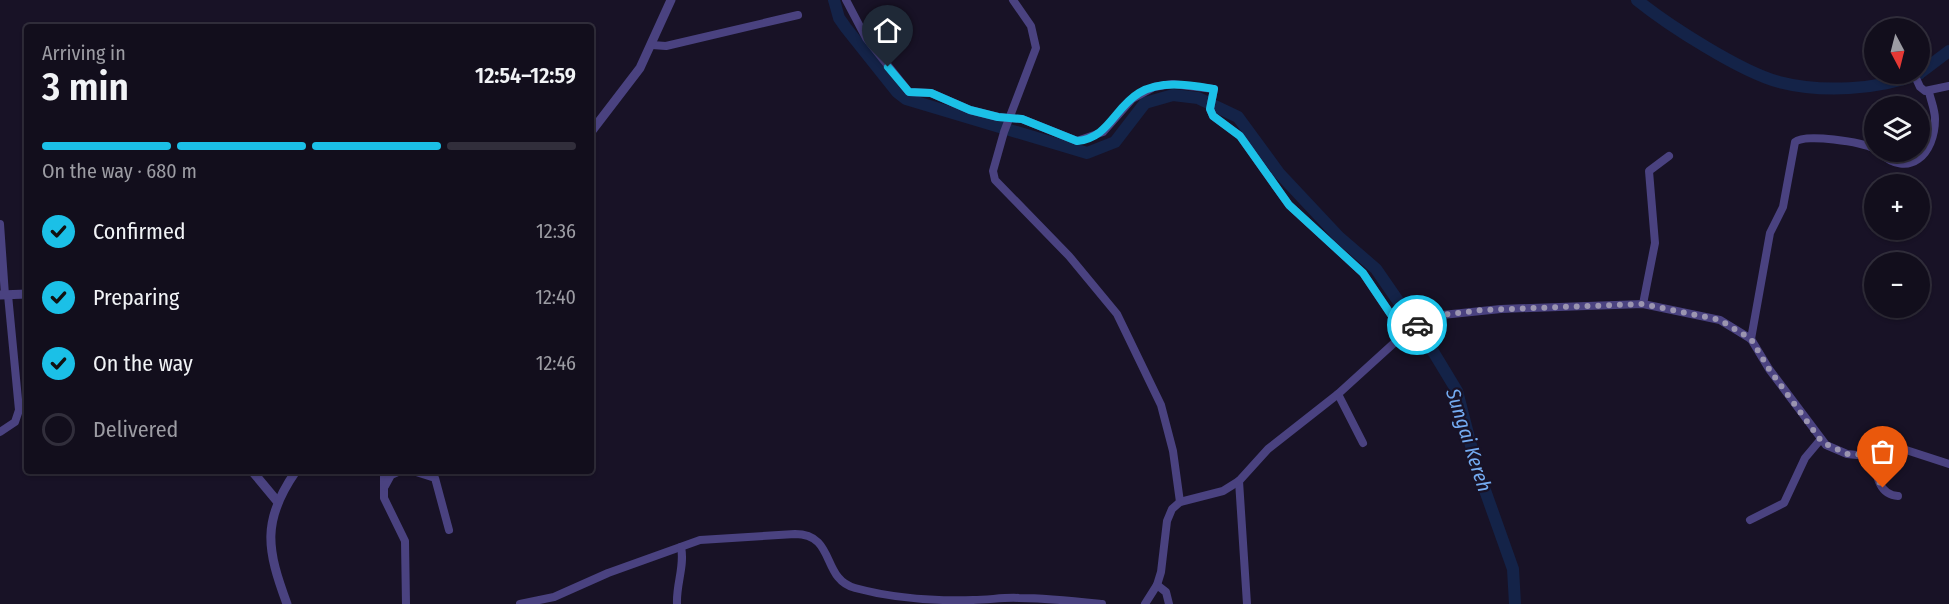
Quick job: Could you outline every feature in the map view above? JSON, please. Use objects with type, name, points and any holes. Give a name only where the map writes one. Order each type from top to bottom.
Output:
[{"type":"street","points":[[594,128],[640,68],[671,0]]},
{"type":"street","points":[[846,0],[866,38],[907,91],[931,93],[1006,125],[1022,119],[1065,137],[1083,140],[1103,132],[1132,99],[1154,87],[1172,84],[1214,89],[1210,109],[1214,118],[1240,136],[1289,205],[1363,273],[1407,331]]},
{"type":"street","points":[[1013,0],[1026,17],[1036,45],[1006,125],[993,171],[996,183],[1070,256],[1117,314],[1161,405],[1173,451],[1180,502]]},
{"type":"street","points":[[652,45],[666,46],[798,15]]},
{"type":"street","points":[[1919,84],[1929,92],[1935,113],[1934,127],[1930,136]]},
{"type":"street","points":[[1929,92],[1949,86]]},
{"type":"street","points":[[1751,339],[1770,233],[1783,207],[1795,142],[1800,138],[1864,145]]},
{"type":"street","points":[[1643,304],[1655,243],[1649,171],[1669,156]]},
{"type":"street","points":[[1889,162],[1898,165],[1914,162]]},
{"type":"street","points":[[0,224],[5,295],[19,410],[15,422],[0,432]]},
{"type":"street","points":[[5,295],[24,294]]},
{"type":"street","points":[[1145,604],[1157,585],[1164,556],[1169,514],[1180,502],[1224,490],[1239,481],[1268,449],[1338,394],[1407,331],[1419,323],[1442,315],[1482,310],[1643,304],[1720,320],[1751,339],[1769,369],[1826,445],[1847,454],[1873,455],[1893,449],[1903,449],[1949,464]]},
{"type":"street","points":[[1338,394],[1363,443]]},
{"type":"street","points":[[1750,520],[1784,503],[1806,458],[1821,439]]},
{"type":"street","points":[[1873,455],[1880,484],[1887,492],[1898,496]]},
{"type":"street","points":[[254,474],[277,501]]},
{"type":"street","points":[[287,604],[273,563],[270,537],[277,501],[294,474]]},
{"type":"street","points":[[388,474],[385,500],[405,541],[406,604]]},
{"type":"street","points":[[424,474],[435,477],[448,530]]},
{"type":"street","points":[[1239,481],[1246,604]]},
{"type":"street","points":[[520,604],[554,597],[608,573],[700,540],[723,536],[808,535],[819,543],[840,581],[855,588],[889,594],[966,600],[1102,604]]},
{"type":"street","points":[[677,604],[677,586],[683,559],[681,547]]},
{"type":"street","points":[[1157,585],[1166,592],[1169,604]]},
{"type":"waterway","name":"Sungai Kereh","points":[[834,0],[839,18],[846,28],[897,92],[906,99],[1087,153],[1115,142],[1145,103],[1173,95],[1198,98],[1238,117],[1279,173],[1339,237],[1376,269],[1434,353],[1457,391],[1476,465],[1513,569],[1515,604]]},
{"type":"waterway","name":"Sungai Kereh","points":[[1637,0],[1705,47],[1763,77],[1813,88],[1831,89],[1885,84]]},
{"type":"waterway","name":"Sungai Kereh","points":[[1930,65],[1949,51]]},
{"type":"way so far","points":[[1417,325],[1442,315],[1482,310],[1643,304],[1720,320],[1751,339],[1769,369],[1807,418],[1822,442],[1847,454],[1873,455],[1878,480],[1883,488]]},
{"type":"route","points":[[888,67],[909,92],[931,93],[970,110],[998,117],[1022,119],[1077,141],[1103,132],[1132,99],[1139,93],[1154,87],[1172,84],[1214,89],[1210,109],[1214,118],[1222,121],[1240,136],[1289,205],[1314,231],[1363,273],[1404,334],[1417,325]]}]
